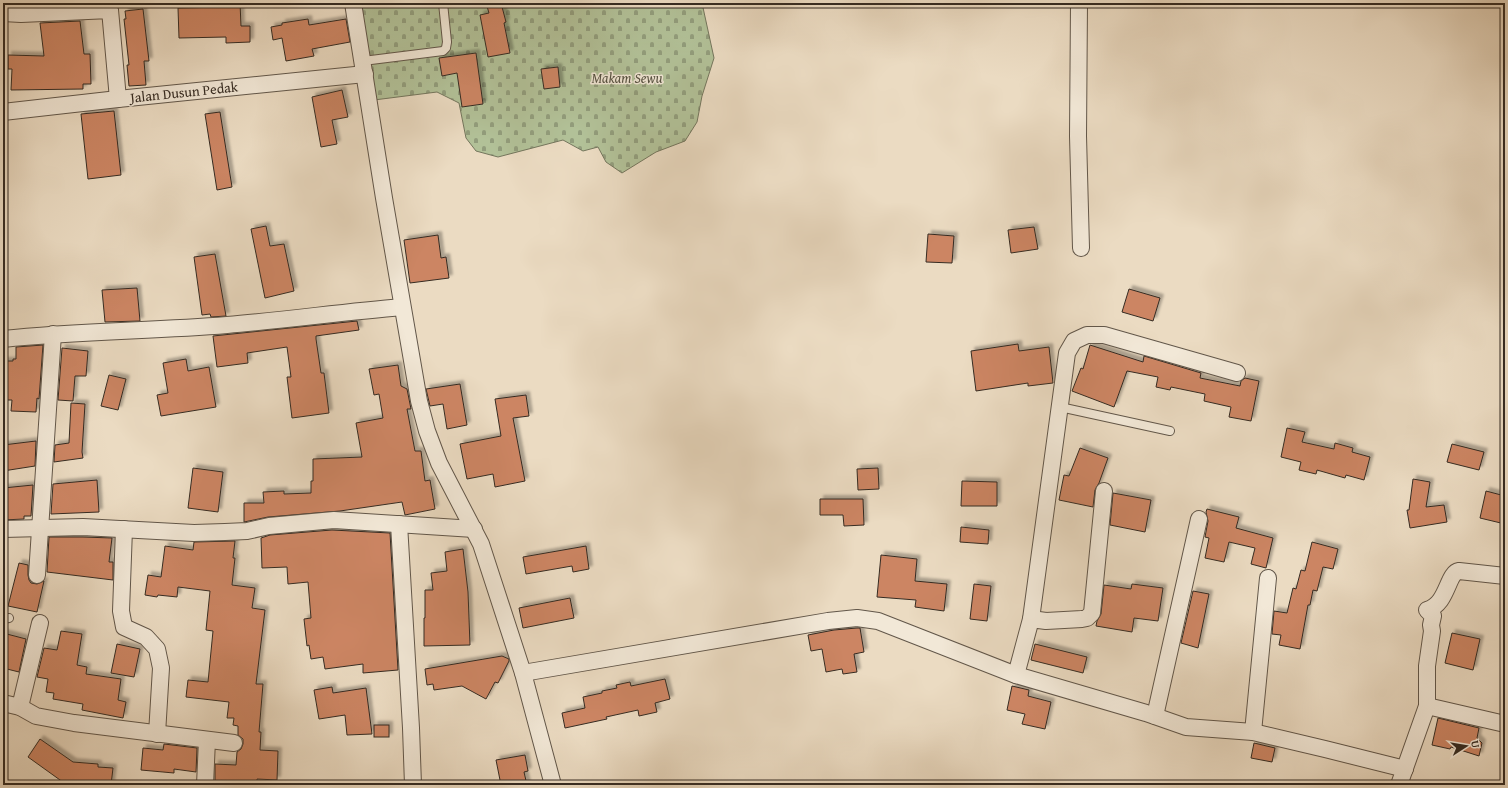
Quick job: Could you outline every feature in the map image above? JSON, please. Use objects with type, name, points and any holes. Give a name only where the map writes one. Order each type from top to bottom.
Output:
[{"type":"street","points":[[354,3],[402,307],[427,431],[439,463],[481,544],[523,673],[553,785]]},
{"type":"street","points":[[1079,3],[1078,136],[1081,248]]},
{"type":"street","points":[[3,13],[21,14],[110,6],[118,99]]},
{"type":"street","name":"Jalan Dusun Pedak","points":[[3,112],[364,68]]},
{"type":"street","points":[[3,339],[54,334],[228,325],[402,307]]},
{"type":"street","points":[[37,574],[54,334]]},
{"type":"street","points":[[1016,675],[1032,618],[1067,353],[1074,341],[1087,335],[1104,335],[1238,373]]},
{"type":"street","points":[[1032,618],[1046,621],[1082,619],[1087,618],[1092,613],[1104,491]]},
{"type":"street","points":[[1155,716],[1199,519]]},
{"type":"street","points":[[3,529],[83,527],[194,533],[247,531],[269,526],[334,520],[474,529]]},
{"type":"street","points":[[399,524],[413,785]]},
{"type":"street","points":[[124,529],[121,610],[124,627],[146,637],[157,650],[161,668],[157,734]]},
{"type":"street","points":[[1399,785],[1427,706],[1427,666],[1433,616],[1427,610],[1433,607],[1441,599],[1455,571],[1505,576]]},
{"type":"street","points":[[1252,732],[1268,578]]},
{"type":"street","points":[[523,673],[828,621],[857,618],[878,621],[1016,675],[1186,726],[1252,732],[1404,769]]},
{"type":"street","points":[[20,707],[40,623]]},
{"type":"street","points":[[3,702],[20,707],[36,716],[74,723],[234,743]]},
{"type":"street","points":[[1427,706],[1505,724]]},
{"type":"street","points":[[205,785],[207,740]]},
{"type":"lane","points":[[364,68],[443,51],[446,48],[447,42],[443,3]]},
{"type":"lane","points":[[1060,407],[1170,431]]},
{"type":"green space","name":"Makam Sewu","points":[[361,3],[702,3],[714,58],[702,96],[697,122],[685,141],[656,152],[622,173],[606,162],[598,147],[583,151],[563,140],[498,157],[476,151],[466,138],[459,103],[437,92],[374,100]]},
{"type":"building","points":[[225,3],[240,3],[241,26],[250,26],[250,42],[226,43],[226,37],[179,38],[178,8],[225,7]]},
{"type":"building","points":[[486,3],[501,3],[506,22],[504,23],[510,53],[488,57],[480,15],[489,13]]},
{"type":"building","points":[[143,9],[149,61],[144,61],[146,85],[129,86],[127,65],[129,65],[124,19],[126,19],[125,11]]},
{"type":"building","points":[[308,19],[309,25],[346,19],[350,42],[312,49],[314,56],[286,61],[282,38],[273,40],[271,27],[282,25],[282,23]]},
{"type":"building","points":[[80,21],[84,54],[90,54],[91,84],[83,84],[83,89],[11,90],[12,69],[8,69],[8,55],[44,56],[40,23]]},
{"type":"building","points":[[476,53],[483,104],[462,107],[457,73],[442,76],[439,58]]},
{"type":"building","points":[[558,67],[560,87],[544,89],[541,69]]},
{"type":"building","points":[[342,90],[348,117],[332,120],[337,144],[321,147],[312,97]]},
{"type":"building","points":[[114,111],[121,175],[88,179],[81,114]]},
{"type":"building","points":[[220,112],[232,187],[217,190],[205,114]]},
{"type":"building","points":[[266,226],[270,246],[284,244],[294,291],[265,298],[251,229]]},
{"type":"building","points":[[1034,227],[1038,249],[1011,253],[1008,230]]},
{"type":"building","points":[[928,234],[954,236],[952,263],[926,262]]},
{"type":"building","points":[[438,235],[441,258],[446,257],[449,278],[410,283],[404,240]]},
{"type":"building","points":[[215,254],[226,316],[211,317],[210,314],[202,315],[194,257]]},
{"type":"building","points":[[137,288],[140,321],[105,322],[102,290]]},
{"type":"building","points":[[1129,289],[1160,298],[1153,321],[1122,312]]},
{"type":"building","points":[[357,321],[359,330],[316,336],[321,373],[324,373],[329,413],[292,418],[287,377],[291,377],[287,347],[247,353],[248,363],[217,367],[213,336]]},
{"type":"building","points":[[1018,344],[1019,351],[1049,347],[1053,383],[1028,386],[1028,383],[976,391],[971,351]]},
{"type":"building","points":[[43,345],[39,399],[37,398],[36,412],[11,411],[12,400],[3,400],[3,361],[13,361],[13,359],[16,359],[16,347]]},
{"type":"building","points":[[1090,345],[1143,362],[1144,356],[1201,373],[1200,378],[1240,386],[1241,381],[1245,378],[1259,381],[1251,421],[1229,417],[1231,407],[1204,401],[1205,394],[1171,387],[1170,390],[1156,387],[1158,377],[1127,371],[1114,407],[1072,391],[1081,368],[1083,369]]},
{"type":"building","points":[[62,348],[88,351],[86,376],[75,376],[73,401],[58,400]]},
{"type":"building","points":[[186,359],[188,371],[209,367],[216,407],[161,416],[157,395],[168,393],[163,363]]},
{"type":"building","points":[[398,365],[401,386],[407,389],[411,409],[407,409],[415,451],[421,451],[425,481],[430,480],[435,509],[405,515],[402,502],[340,511],[268,517],[244,522],[244,503],[264,503],[263,492],[284,491],[284,494],[311,493],[311,481],[313,481],[313,459],[362,457],[356,423],[383,418],[379,394],[374,395],[369,369]]},
{"type":"building","points":[[109,375],[126,379],[118,410],[101,406]]},
{"type":"building","points":[[460,384],[467,425],[447,429],[443,404],[430,406],[426,389]]},
{"type":"building","points":[[526,395],[529,416],[513,418],[525,481],[495,487],[493,474],[467,479],[460,444],[501,436],[495,399]]},
{"type":"building","points":[[71,403],[85,404],[82,452],[83,458],[54,462],[55,445],[69,443]]},
{"type":"building","points":[[1287,428],[1305,432],[1302,442],[1334,449],[1335,443],[1353,448],[1352,452],[1370,457],[1364,480],[1346,475],[1345,478],[1317,470],[1316,474],[1299,470],[1301,462],[1281,457]]},
{"type":"building","points":[[36,441],[35,466],[3,471],[3,445]]},
{"type":"building","points":[[1452,444],[1484,452],[1479,470],[1447,462]]},
{"type":"building","points":[[1080,448],[1108,458],[1095,490],[1093,507],[1059,500],[1064,475],[1069,476]]},
{"type":"building","points":[[193,468],[223,472],[218,512],[188,508]]},
{"type":"building","points":[[878,468],[879,489],[858,490],[857,469]]},
{"type":"building","points":[[1413,479],[1430,482],[1426,507],[1444,505],[1447,522],[1410,528],[1407,510],[1409,510]]},
{"type":"building","points":[[97,480],[99,512],[51,514],[53,484]]},
{"type":"building","points":[[962,481],[997,482],[997,506],[961,506]]},
{"type":"building","points":[[33,485],[31,516],[24,516],[24,519],[3,520],[3,488]]},
{"type":"building","points":[[1486,491],[1505,496],[1505,524],[1480,518]]},
{"type":"building","points":[[1113,493],[1151,500],[1145,532],[1110,525]]},
{"type":"building","points":[[820,499],[863,499],[864,525],[844,526],[843,515],[820,515]]},
{"type":"building","points":[[1207,509],[1239,517],[1236,528],[1273,538],[1266,568],[1251,564],[1255,548],[1229,542],[1224,562],[1205,558],[1209,538],[1205,537],[1208,521],[1206,512]]},
{"type":"building","points":[[961,527],[989,530],[988,544],[960,542]]},
{"type":"building","points":[[332,530],[390,533],[398,670],[363,673],[363,664],[325,669],[323,657],[311,659],[309,645],[307,646],[304,619],[311,618],[308,582],[288,584],[287,567],[262,568],[261,538],[270,535]]},
{"type":"building","points":[[49,537],[112,538],[109,562],[113,562],[113,580],[47,572]]},
{"type":"building","points":[[235,541],[232,585],[255,588],[252,608],[265,610],[256,684],[263,684],[259,732],[261,732],[260,750],[278,751],[277,780],[257,779],[257,785],[215,785],[215,764],[236,765],[237,752],[241,749],[243,739],[238,735],[238,726],[233,725],[234,718],[227,718],[229,702],[186,697],[188,680],[208,682],[213,631],[206,630],[210,591],[178,587],[177,597],[158,595],[157,597],[145,595],[148,575],[161,577],[165,546],[193,550],[194,542]]},
{"type":"building","points":[[1312,542],[1338,549],[1333,569],[1323,567],[1317,591],[1313,590],[1310,605],[1308,605],[1300,649],[1279,645],[1281,635],[1272,634],[1274,611],[1287,613],[1293,588],[1296,589],[1301,570],[1305,571]]},
{"type":"building","points":[[586,546],[589,569],[573,572],[572,566],[526,574],[523,557]]},
{"type":"building","points":[[463,549],[468,592],[470,645],[424,646],[425,590],[433,590],[431,573],[447,571],[445,552]]},
{"type":"building","points":[[881,555],[917,559],[915,581],[947,584],[944,611],[915,607],[916,600],[877,597]]},
{"type":"building","points":[[19,563],[28,565],[28,575],[31,583],[37,584],[44,581],[37,612],[8,606]]},
{"type":"building","points":[[974,584],[991,586],[987,621],[970,619]]},
{"type":"building","points":[[1132,584],[1163,588],[1158,621],[1134,618],[1132,632],[1096,626],[1101,614],[1104,585],[1131,589]]},
{"type":"building","points":[[1193,591],[1209,594],[1198,648],[1181,643]]},
{"type":"building","points":[[570,598],[574,618],[523,628],[519,608]]},
{"type":"building","points":[[860,628],[864,652],[854,654],[857,672],[843,674],[842,669],[826,672],[822,649],[811,651],[808,635],[834,630]]},
{"type":"building","points":[[61,631],[82,634],[77,665],[87,667],[86,674],[121,679],[118,700],[126,702],[123,718],[82,710],[83,704],[53,699],[54,693],[46,692],[48,679],[37,677],[44,648],[57,650]]},
{"type":"building","points":[[3,633],[26,639],[19,672],[3,668]]},
{"type":"building","points":[[1452,633],[1480,639],[1473,670],[1445,663]]},
{"type":"building","points":[[117,644],[140,649],[134,677],[111,673]]},
{"type":"building","points":[[1035,644],[1087,657],[1083,673],[1031,660]]},
{"type":"building","points":[[502,656],[509,659],[509,661],[498,683],[495,682],[486,699],[462,686],[434,690],[433,684],[427,685],[425,669]]},
{"type":"building","points":[[665,679],[670,699],[655,703],[657,712],[639,716],[638,710],[606,717],[607,719],[565,728],[562,713],[585,708],[583,697],[617,688],[616,685],[630,682],[631,686]]},
{"type":"building","points":[[1012,686],[1029,690],[1028,696],[1051,702],[1045,729],[1022,724],[1025,714],[1007,710]]},
{"type":"building","points":[[332,687],[333,693],[366,688],[372,734],[347,735],[345,715],[319,719],[314,690]]},
{"type":"building","points":[[1438,718],[1479,728],[1477,738],[1482,743],[1479,756],[1451,747],[1450,749],[1432,745]]},
{"type":"building","points":[[374,725],[389,725],[389,737],[374,737]]},
{"type":"building","points":[[40,739],[73,762],[98,764],[98,767],[113,768],[111,785],[67,785],[28,757]]},
{"type":"building","points":[[1254,743],[1275,748],[1272,762],[1251,758]]},
{"type":"building","points":[[164,744],[197,748],[196,772],[174,769],[174,773],[141,770],[143,748],[163,750]]},
{"type":"building","points":[[525,755],[528,771],[524,772],[527,785],[501,785],[496,760]]}]
